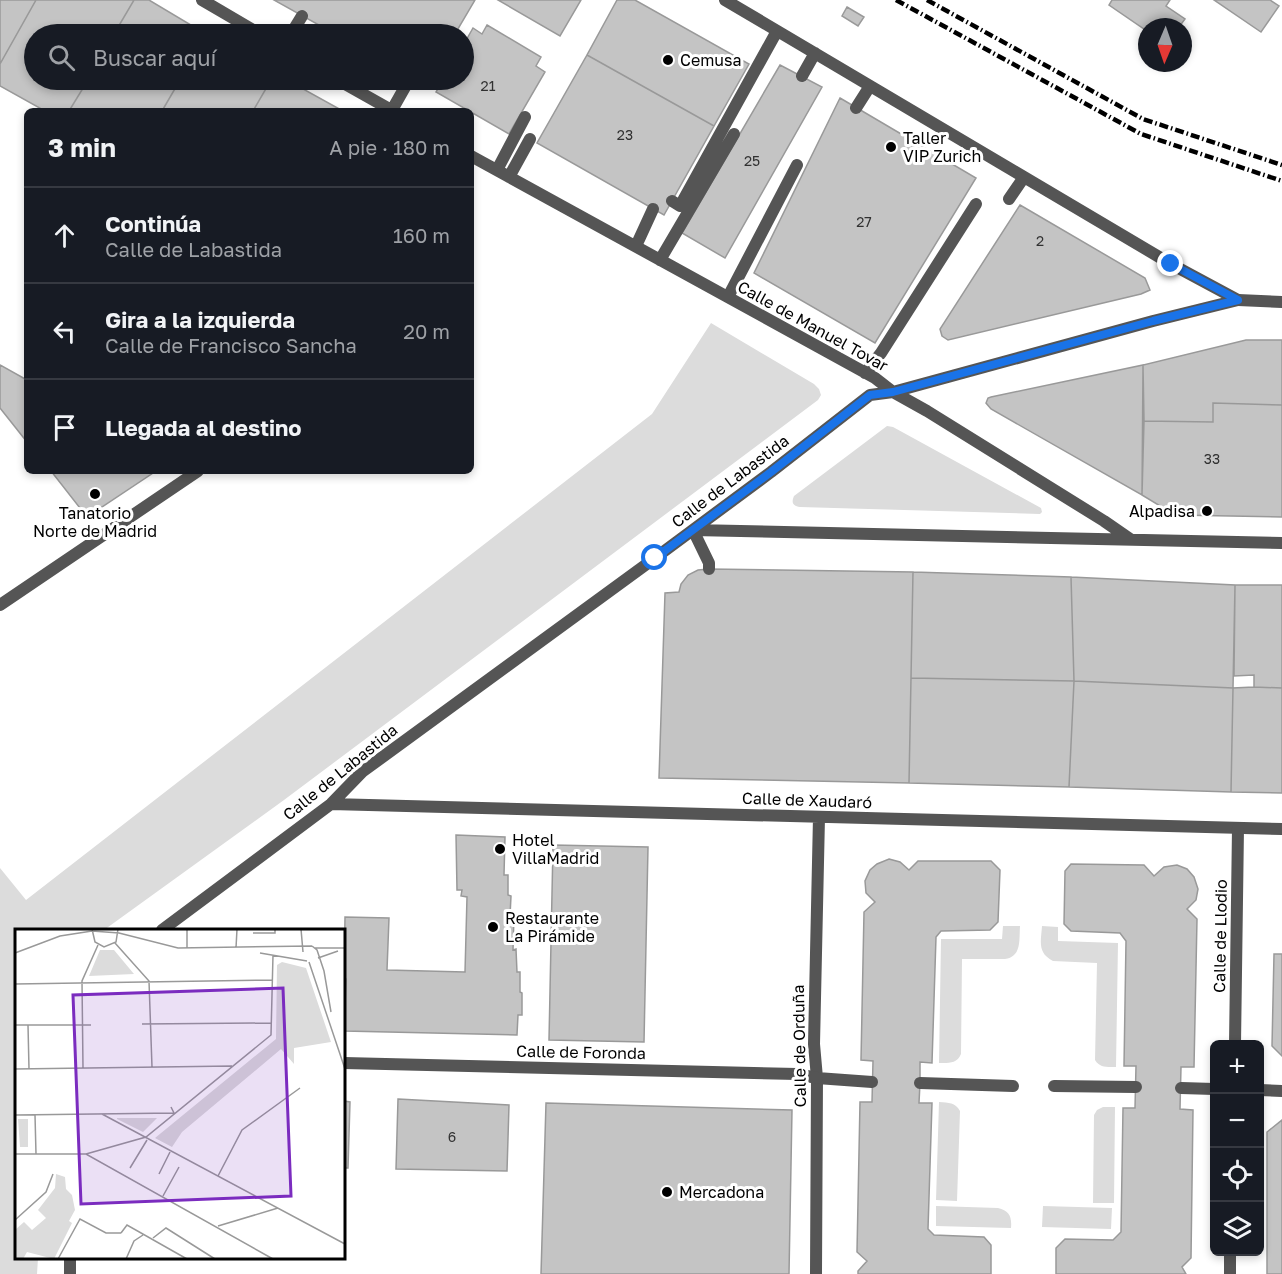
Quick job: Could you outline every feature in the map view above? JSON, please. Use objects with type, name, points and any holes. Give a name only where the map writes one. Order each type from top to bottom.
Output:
[{"type":"street","points":[[202,0],[243,24]]},
{"type":"street","points":[[725,0],[1171,264],[1238,300],[1282,302]]},
{"type":"street","points":[[297,24],[302,16]]},
{"type":"street","points":[[672,201],[680,206],[777,31]]},
{"type":"street","points":[[802,76],[815,53]]},
{"type":"street","points":[[856,108],[870,86]]},
{"type":"street","points":[[355,90],[387,108]]},
{"type":"street","points":[[394,108],[404,90]]},
{"type":"street","points":[[497,170],[525,117]]},
{"type":"street","points":[[660,260],[734,134]]},
{"type":"street","points":[[510,177],[530,139]]},
{"type":"street","name":"Calle de Manuel Tovar","points":[[474,158],[875,378],[893,392],[947,423],[1130,539]]},
{"type":"street","points":[[728,297],[797,165]]},
{"type":"street","points":[[1009,199],[1024,177]]},
{"type":"street","points":[[865,373],[878,357],[976,204]]},
{"type":"street","points":[[636,246],[652,209]]},
{"type":"street","name":"Calle de Labastida","points":[[163,929],[331,804],[362,772],[693,530],[870,395],[893,392],[1238,300]]},
{"type":"street","points":[[0,605],[194,474]]},
{"type":"street","points":[[709,569],[709,563],[693,530],[1282,543]]},
{"type":"street","name":"Calle de Xaudaró","points":[[331,804],[1282,829]]},
{"type":"street","name":"Calle de Orduña","points":[[816,1274],[817,1078],[814,1044],[819,817]]},
{"type":"street","name":"Calle de Llodio","points":[[1235,1040],[1238,828]]},
{"type":"street","name":"Calle de Foronda","points":[[345,1063],[797,1074],[817,1078],[872,1082]]},
{"type":"street","points":[[920,1083],[1013,1086]]},
{"type":"street","points":[[1054,1086],[1136,1087]]},
{"type":"street","points":[[1181,1089],[1210,1089]]},
{"type":"street","points":[[1264,1090],[1282,1091]]},
{"type":"street","points":[[1230,1256],[1230,1274]]},
{"type":"shaded area","points":[[711,323],[814,384],[821,395],[818,400],[284,800],[105,929],[15,929],[15,1259],[38,1259],[37,1274],[0,1274],[0,868],[26,900],[652,414]]},
{"type":"shaded area","points":[[887,426],[893,427],[1041,508],[1042,512],[1040,514],[794,505],[794,496]]},
{"type":"shaded area","points":[[1003,926],[1020,926],[1017,951],[1005,959],[962,959],[961,1054],[955,1061],[939,1063],[941,939],[1002,939]]},
{"type":"shaded area","points":[[1042,926],[1058,927],[1058,941],[1118,943],[1116,1067],[1101,1066],[1095,1060],[1097,963],[1053,961],[1048,958],[1041,946]]},
{"type":"shaded area","points":[[939,1102],[954,1104],[960,1111],[957,1201],[936,1200]]},
{"type":"shaded area","points":[[1103,1107],[1115,1107],[1114,1203],[1093,1203],[1094,1115]]},
{"type":"shaded area","points":[[936,1206],[998,1208],[1009,1215],[1011,1228],[936,1226]]},
{"type":"shaded area","points":[[1043,1206],[1112,1208],[1111,1229],[1042,1227]]},
{"type":"building","points":[[0,0],[36,0],[0,64]]},
{"type":"building","points":[[36,0],[134,0],[120,24],[24,24],[24,90],[82,90],[71,108],[40,108],[0,86],[0,64]]},
{"type":"building","points":[[134,0],[149,0],[189,24],[120,24]]},
{"type":"building","points":[[274,0],[475,0],[461,24],[317,24]]},
{"type":"building","points":[[498,0],[581,0],[560,36]]},
{"type":"building","name":"Cemusa","points":[[617,0],[635,0],[749,64],[714,126],[587,55]]},
{"type":"building","points":[[1112,0],[1170,0],[1166,6],[1184,18],[1138,18],[1138,25],[1109,5]]},
{"type":"building","points":[[1214,0],[1270,0],[1279,6],[1261,32]]},
{"type":"building","points":[[847,7],[864,17],[858,26],[842,16]]},
{"type":"building","points":[[487,25],[541,57],[536,66],[545,72],[509,134],[474,114],[474,108],[464,108],[436,92],[437,90],[474,90],[474,29],[482,34]]},
{"type":"building","points":[[587,55],[714,126],[664,215],[537,143]]},
{"type":"building","points":[[780,65],[822,87],[725,258],[682,233]]},
{"type":"building","points":[[82,90],[174,90],[164,108],[71,108]]},
{"type":"building","points":[[174,90],[265,90],[255,108],[164,108]]},
{"type":"building","points":[[265,90],[305,90],[338,108],[255,108]]},
{"type":"building","points":[[840,98],[976,178],[875,343],[754,273]]},
{"type":"building","points":[[1020,205],[1145,278],[1150,290],[948,340],[942,336],[940,329]]},
{"type":"building","points":[[1246,340],[1282,340],[1282,405],[1213,403],[1213,422],[1144,421],[1143,365]]},
{"type":"building","points":[[0,365],[24,378],[24,438],[0,408]]},
{"type":"building","points":[[1143,365],[1142,495],[991,409],[986,403],[991,397]]},
{"type":"building","points":[[1213,403],[1282,405],[1282,517],[1175,515],[1142,495],[1144,421],[1213,422]]},
{"type":"building","name":"Tanatorio Norte de Madrid","points":[[53,474],[152,474],[87,517]]},
{"type":"building","points":[[698,570],[913,572],[909,783],[659,778],[665,593],[679,592],[681,584],[688,575]]},
{"type":"building","points":[[913,572],[1071,577],[1074,681],[911,678]]},
{"type":"building","points":[[1071,577],[1235,585],[1233,688],[1074,681]]},
{"type":"building","points":[[1235,585],[1282,585],[1282,688],[1254,687],[1254,675],[1234,676]]},
{"type":"building","points":[[911,678],[1074,681],[1069,787],[909,783]]},
{"type":"building","points":[[1074,681],[1233,688],[1231,792],[1069,787]]},
{"type":"building","points":[[1233,688],[1282,688],[1282,793],[1231,792]]},
{"type":"building","points":[[456,835],[505,837],[504,875],[508,875],[508,895],[511,896],[510,916],[514,915],[513,950],[516,949],[517,972],[520,972],[520,992],[522,993],[522,1015],[518,1015],[517,1035],[345,1031],[345,917],[389,918],[387,970],[465,972],[467,897],[461,896],[462,890],[457,890]]},
{"type":"building","points":[[553,845],[648,847],[644,1042],[549,1040]]},
{"type":"building","points":[[889,859],[900,862],[909,870],[918,861],[991,861],[1000,870],[998,922],[990,930],[941,931],[936,937],[932,1063],[920,1062],[919,1103],[932,1103],[928,1229],[934,1235],[984,1237],[991,1245],[991,1274],[858,1274],[867,1261],[857,1252],[860,1102],[872,1102],[873,1061],[861,1060],[864,912],[875,902],[866,893],[865,881],[870,870]]},
{"type":"building","points":[[1071,864],[1144,865],[1154,876],[1164,867],[1177,865],[1187,869],[1194,877],[1198,889],[1196,900],[1187,909],[1197,919],[1194,1067],[1181,1067],[1180,1109],[1193,1110],[1191,1258],[1182,1267],[1186,1274],[1056,1274],[1056,1248],[1065,1239],[1113,1240],[1121,1232],[1123,1108],[1135,1108],[1136,1066],[1124,1066],[1126,941],[1120,933],[1071,931],[1064,924],[1065,871]]},
{"type":"building","points":[[1274,954],[1282,954],[1282,1056],[1272,1046]]},
{"type":"building","points":[[398,1099],[509,1105],[507,1171],[396,1169]]},
{"type":"building","points":[[345,1101],[350,1102],[348,1168],[345,1168]]},
{"type":"building","name":"Mercadona","points":[[546,1103],[792,1110],[789,1274],[541,1274]]},
{"type":"building","points":[[1282,1120],[1282,1274],[1267,1274],[1267,1132]]},
{"type":"railway","points":[[896,0],[1141,134],[1282,181]]},
{"type":"railway","points":[[927,0],[1143,119],[1282,165]]},
{"type":"place","name":"Cemusa","points":[[668,60]]},
{"type":"place","name":"Taller VIP Zurich","points":[[891,147]]},
{"type":"place","name":"Tanatorio Norte de Madrid","points":[[95,494]]},
{"type":"place","name":"Alpadisa","points":[[1207,511]]},
{"type":"place","name":"Hotel VillaMadrid","points":[[500,849]]},
{"type":"place","name":"Restaurante La Pirámide","points":[[493,927]]},
{"type":"place","name":"Mercadona","points":[[667,1192]]},
{"type":"route","points":[[655,558],[870,395],[893,392],[1238,300],[1171,264]]}]
